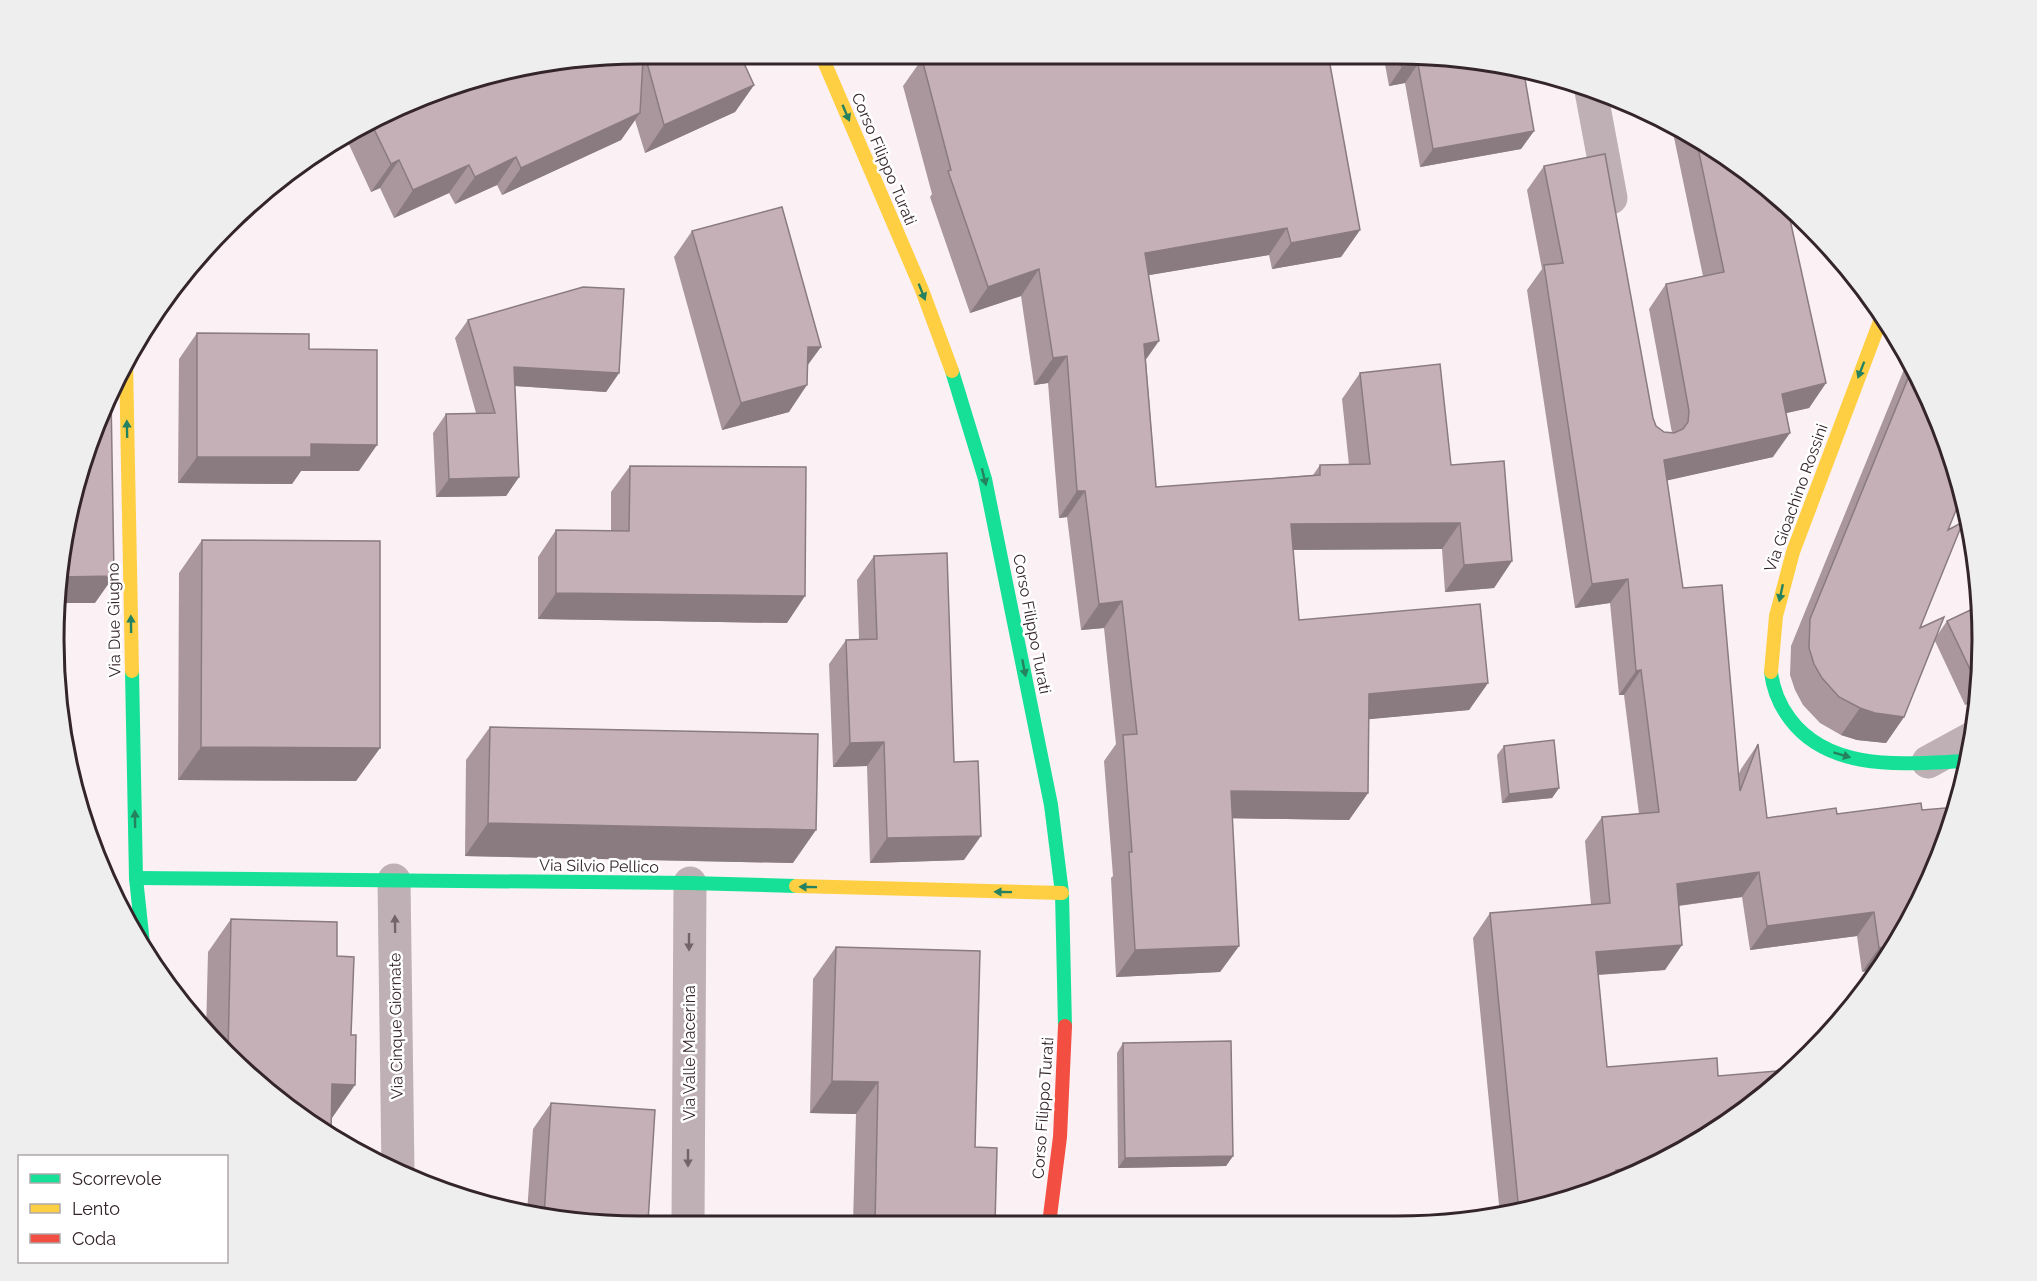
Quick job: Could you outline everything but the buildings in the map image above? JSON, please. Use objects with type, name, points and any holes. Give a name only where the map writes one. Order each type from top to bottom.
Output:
[{"type":"street","name":"Corso Filippo Turati","points":[[825,64],[947,355],[982,469],[1052,805],[1062,893],[1066,978],[1064,1079],[1059,1149],[1050,1216]]},
{"type":"street","points":[[1593,99],[1617,230]]},
{"type":"street","name":"Via Gioachino Rossini","points":[[1878,326],[1790,557],[1776,619],[1771,658],[1772,677],[1777,695],[1798,730],[1815,743],[1832,751],[1869,761],[1959,762]]},
{"type":"street","name":"Via Due Giugno","points":[[126,382],[136,878],[141,926]]},
{"type":"street","points":[[1928,762],[1963,743]]},
{"type":"street","name":"Via Silvio Pellico","points":[[136,878],[690,883],[1062,893]]},
{"type":"street","name":"Via Cinque Giornate","points":[[394,880],[398,1163]]},
{"type":"street","name":"Via Valle Macerina","points":[[688,1216],[690,883]]},
{"type":"traffic: fast","points":[[952,371],[985,479],[1051,805],[1062,893],[1065,1026]]},
{"type":"traffic: fast","points":[[132,671],[136,878],[141,926]]},
{"type":"traffic: fast","points":[[1771,672],[1773,685],[1790,719],[1807,737],[1827,749],[1849,757],[1872,761],[1897,763],[1959,761]]},
{"type":"traffic: fast","points":[[136,878],[796,886]]},
{"type":"traffic: slow","points":[[825,64],[922,290],[952,371]]},
{"type":"traffic: slow","points":[[1771,672],[1776,616],[1793,552],[1878,326]]},
{"type":"traffic: slow","points":[[126,382],[132,671]]},
{"type":"traffic: slow","points":[[796,886],[1062,893]]},
{"type":"traffic: jam","points":[[1050,1216],[1060,1137],[1065,1026]]}]
